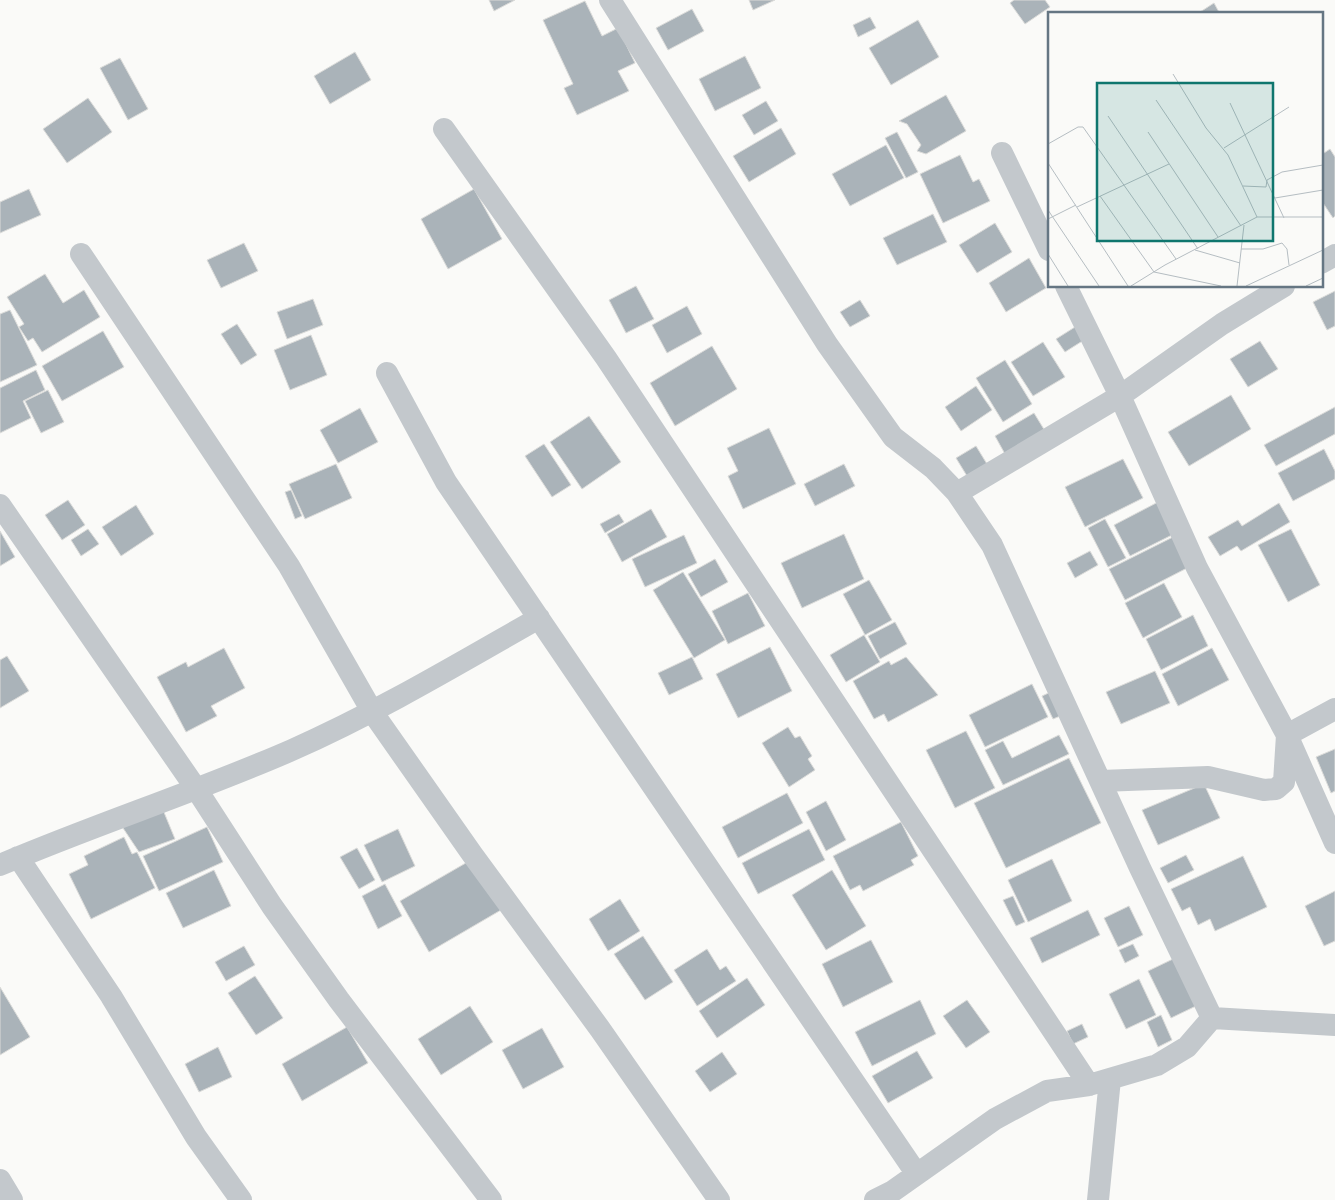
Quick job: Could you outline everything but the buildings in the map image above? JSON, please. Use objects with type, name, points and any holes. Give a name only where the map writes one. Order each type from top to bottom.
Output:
[{"type":"street","points":[[610,0],[827,344],[893,437],[933,468],[957,493],[992,545],[1140,868],[1212,1018]]},
{"type":"street","points":[[444,129],[606,358],[1100,1082],[1098,1200]]},
{"type":"street","points":[[1002,153],[1048,248]]},
{"type":"street","points":[[80,254],[289,566],[373,712],[472,854],[600,1029],[719,1200]]},
{"type":"street","points":[[1322,262],[1335,255]]},
{"type":"street","points":[[1067,288],[1120,396],[1197,568],[1287,735],[1335,843]]},
{"type":"street","points":[[957,493],[1120,396],[1222,324],[1281,288]]},
{"type":"street","points":[[387,373],[446,482],[916,1173]]},
{"type":"street","points":[[0,505],[197,790],[272,906],[333,992],[491,1200]]},
{"type":"street","points":[[241,1200],[196,1138],[111,996],[9,861],[102,823],[197,790],[373,712],[539,618]]},
{"type":"street","points":[[1287,735],[1335,710]]},
{"type":"street","points":[[1101,781],[1208,777],[1264,790],[1276,789],[1284,782],[1287,735]]},
{"type":"street","points":[[875,1200],[893,1190],[995,1119],[1047,1091],[1100,1082],[1157,1065],[1187,1047],[1212,1018]]},
{"type":"street","points":[[1212,1018],[1335,1025]]},
{"type":"street","points":[[0,1180],[12,1200]]}]
